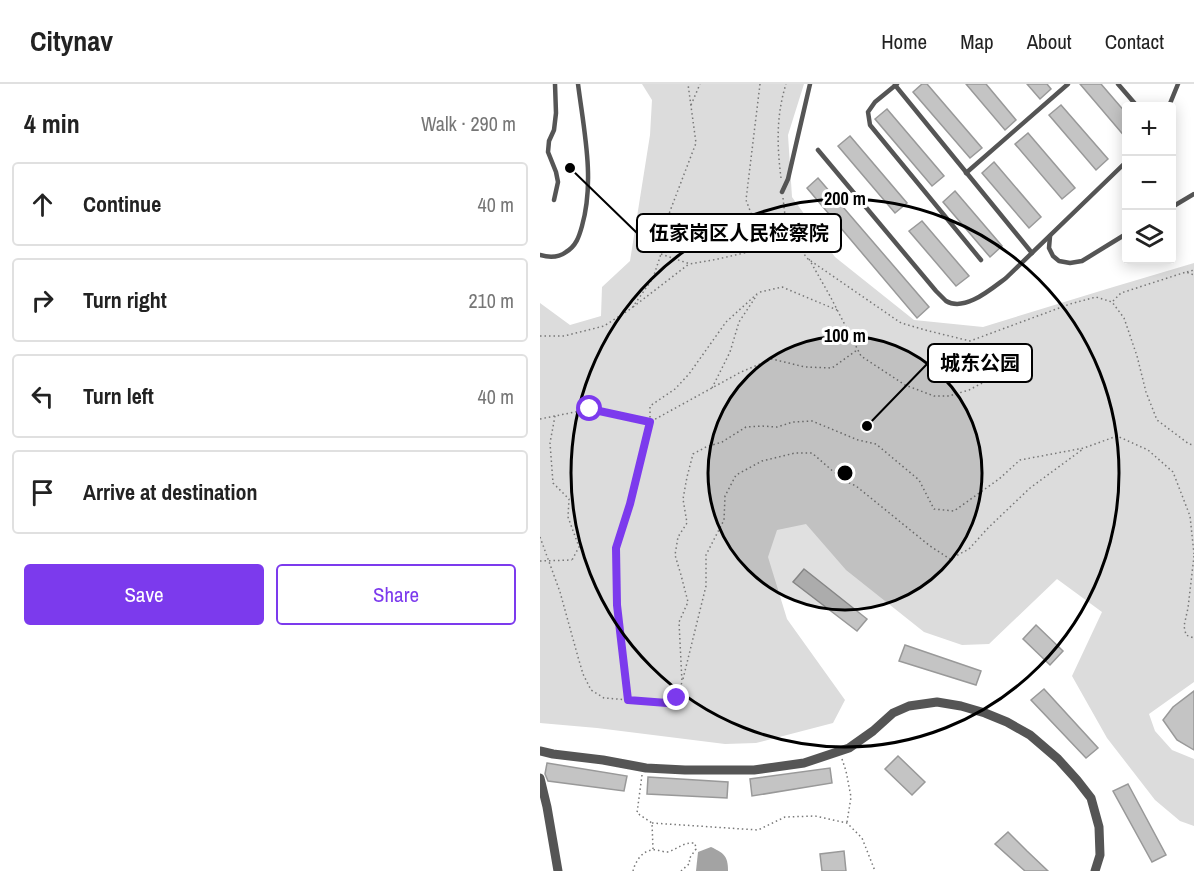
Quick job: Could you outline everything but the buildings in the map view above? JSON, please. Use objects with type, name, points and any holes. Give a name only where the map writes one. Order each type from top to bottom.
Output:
[{"type":"street","points":[[540,751],[644,767],[686,770],[754,770],[804,763],[840,752],[873,731],[893,713],[909,706],[937,702],[985,713],[1007,722],[1030,735],[1058,759],[1091,798],[1099,827],[1100,855],[1095,871]]},
{"type":"street","points":[[540,778],[558,871]]},
{"type":"lane","points":[[554,200],[558,182],[548,152],[556,113],[555,84]]},
{"type":"lane","points":[[540,255],[558,257],[572,249],[578,239],[585,215],[589,178],[578,84]]},
{"type":"lane","points":[[782,192],[788,179],[810,84]]},
{"type":"lane","points":[[966,173],[1068,84]]},
{"type":"lane","points":[[1118,84],[1134,102]]},
{"type":"lane","points":[[1171,102],[1178,84]]},
{"type":"lane","points":[[981,260],[870,125],[868,112],[875,102],[896,85],[1032,253]]},
{"type":"lane","points":[[818,150],[946,300],[957,304],[966,303],[986,294],[1006,278],[1122,166]]},
{"type":"lane","points":[[1176,205],[1194,194]]},
{"type":"lane","points":[[1050,236],[1049,248],[1053,256],[1059,261],[1070,263],[1082,261],[1122,236]]},
{"type":"path","points":[[632,308],[653,278],[661,254],[667,219],[696,143],[688,84]]},
{"type":"path","points":[[691,107],[700,84]]},
{"type":"path","points":[[760,84],[746,200],[763,245]]},
{"type":"path","points":[[785,84],[777,142],[787,233],[808,259],[838,310],[861,356],[905,385],[934,396],[950,396],[986,381]]},
{"type":"path","points":[[540,336],[564,336],[604,326],[690,264],[753,251],[787,233]]},
{"type":"path","points":[[661,254],[690,264]]},
{"type":"path","points":[[808,259],[901,323],[970,341],[1070,304],[1096,297],[1112,302],[1124,318],[1146,392],[1157,420],[1194,446]]},
{"type":"path","points":[[1112,302],[1120,293],[1194,270]]},
{"type":"path","points":[[1186,272],[1194,275]]},
{"type":"path","points":[[628,700],[617,605],[616,548],[630,504],[650,422],[650,406],[675,389],[689,374],[726,322],[758,293],[782,287],[838,310]]},
{"type":"path","points":[[712,388],[730,352],[739,322],[758,293]]},
{"type":"path","points":[[540,419],[590,409],[650,422],[741,372],[772,359],[805,367],[832,368],[857,350]]},
{"type":"path","points":[[540,561],[572,560],[579,547],[568,517],[569,499],[553,483],[550,443],[555,416]]},
{"type":"path","points":[[682,682],[679,622],[688,602],[675,555],[678,537],[687,523],[683,499],[693,454],[722,442],[746,427],[777,427],[793,422],[812,421],[858,440],[876,444],[918,480],[934,509],[954,511],[999,479],[1020,460],[1084,448],[1117,436],[1148,450],[1173,472],[1190,516],[1194,555],[1184,626],[1186,635],[1194,638]]},
{"type":"path","points":[[540,537],[561,592],[583,674],[591,690],[604,698],[667,703],[677,698],[682,682],[706,586],[706,555],[724,520],[724,496],[736,475],[762,461],[795,453],[812,453],[843,480],[856,486],[930,546],[950,559],[969,549],[1030,488],[1084,448]]},
{"type":"path","points":[[840,752],[850,797],[847,823]]},
{"type":"path","points":[[644,767],[637,813],[652,823],[758,830],[785,817],[815,816],[847,823],[862,838],[875,871]]},
{"type":"path","points":[[652,823],[653,849]]},
{"type":"path","points":[[633,871],[635,863],[647,851],[653,849],[666,852],[688,843],[695,843],[696,849],[689,859],[690,863],[681,871]]},
{"type":"shaded area","points":[[642,84],[804,84],[788,135],[792,197],[835,257],[914,320],[983,327],[1194,263],[1194,682],[1149,714],[1155,731],[1172,750],[1194,759],[1194,826],[1180,821],[1155,800],[1107,738],[1072,676],[1102,612],[1057,579],[989,644],[962,645],[924,632],[846,570],[806,524],[777,530],[768,557],[787,619],[845,700],[833,723],[756,743],[725,744],[540,723],[540,303],[570,325],[601,316],[602,287],[630,261],[650,135],[652,100]]},
{"type":"shaded area","points":[[711,847],[724,856],[728,871],[696,871],[698,852]]},
{"type":"place","name":"伍家岗区人民检察院","points":[[570,168]]},
{"type":"place","name":"城东公园","points":[[867,426]]},
{"type":"route","points":[[590,409],[650,422],[630,504],[616,548],[617,605],[628,700],[667,703],[677,698]]}]
